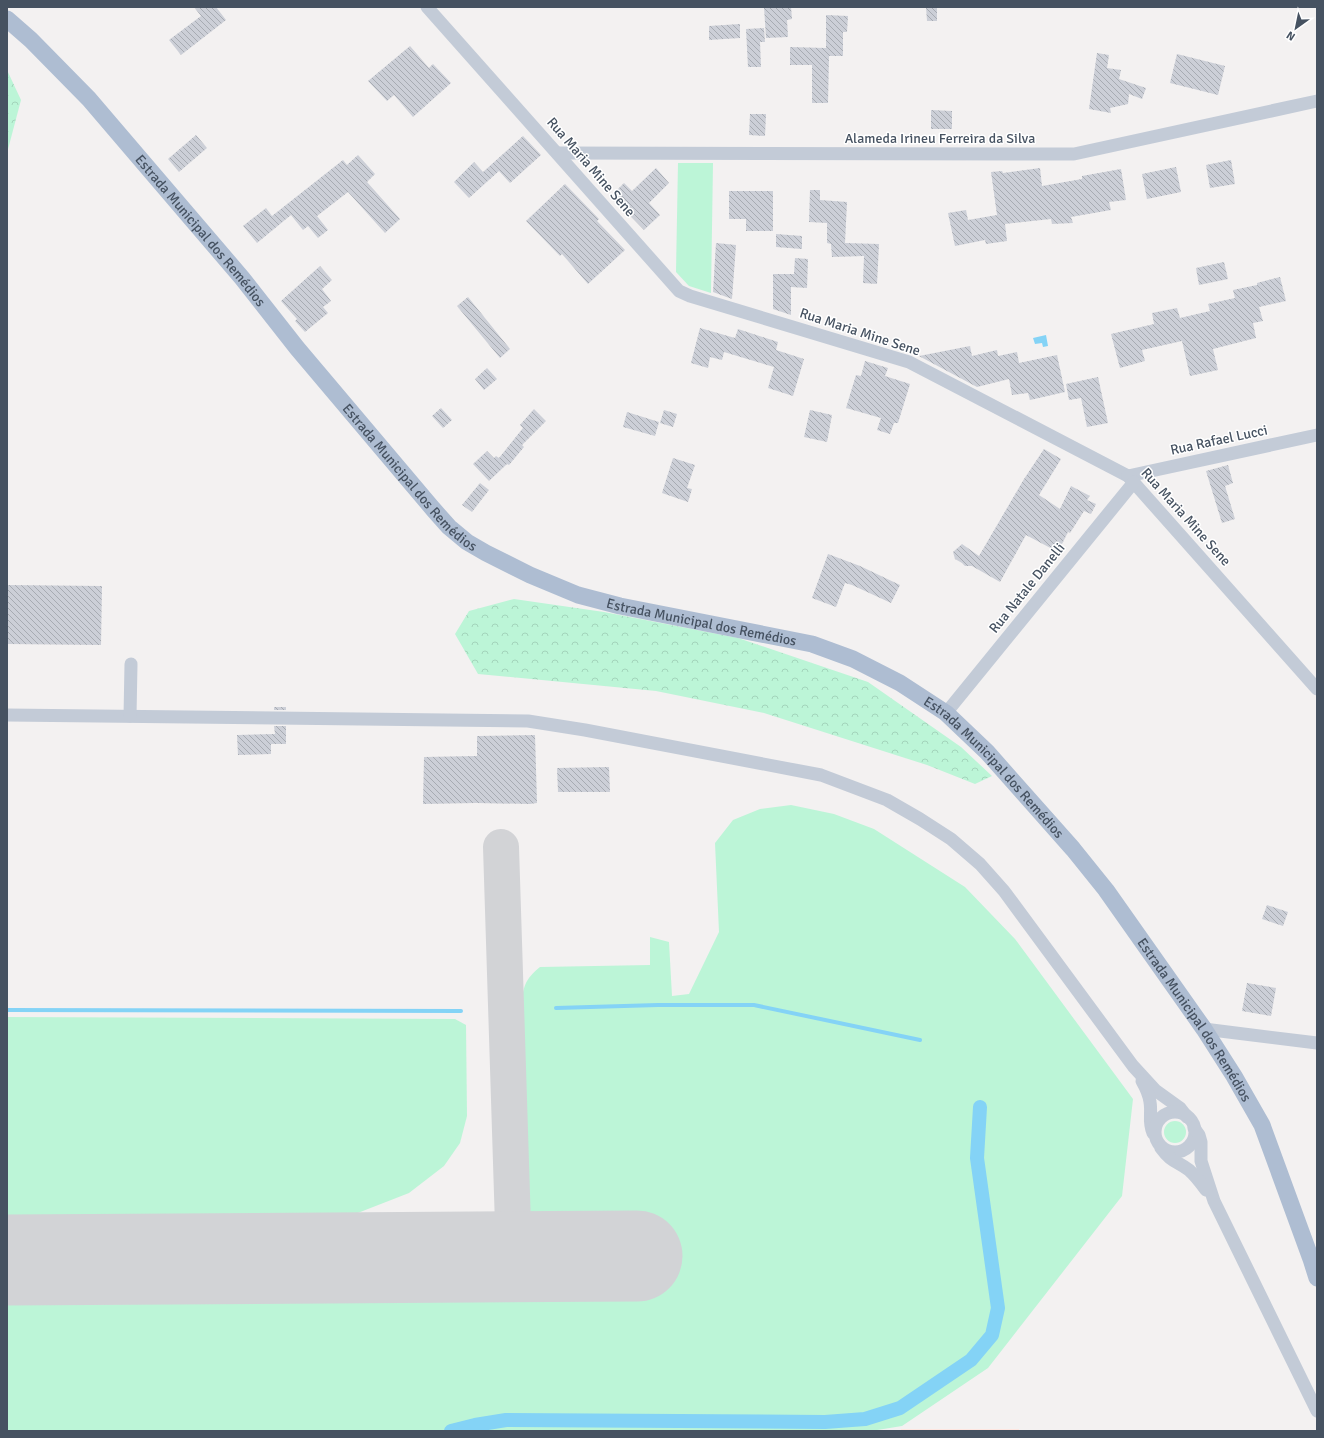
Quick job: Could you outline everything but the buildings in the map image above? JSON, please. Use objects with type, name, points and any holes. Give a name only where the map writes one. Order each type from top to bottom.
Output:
[{"type":"main road","name":"Estrada Municipal dos Remédios","points":[[7,19],[31,40],[89,99],[242,278],[297,348],[433,509],[449,527],[467,542],[486,553],[578,595],[620,606],[812,644],[853,659],[900,683],[946,713],[987,752],[1073,849],[1111,896],[1204,1029],[1234,1076],[1262,1125],[1312,1259],[1317,1278]]},
{"type":"street","name":"Rua Maria Mine Sene","points":[[427,7],[679,291],[690,296],[909,362],[1131,479],[1317,689]]},
{"type":"street","name":"Alameda Irineu Ferreira da Silva","points":[[558,153],[1074,154],[1317,102]]},
{"type":"street","name":"Rua Rafael Lucci","points":[[1131,479],[1317,435]]},
{"type":"street","name":"Rua Natale Danelli","points":[[946,713],[1131,479]]},
{"type":"street","points":[[130,716],[131,664]]},
{"type":"street","points":[[7,715],[528,721],[585,730],[821,775],[887,800],[951,839],[980,864],[1004,891],[1134,1066],[1155,1090],[1180,1108],[1192,1122],[1201,1142],[1201,1160],[1214,1201],[1317,1411]]},
{"type":"street","points":[[1204,1029],[1317,1043]]},
{"type":"street","points":[[1134,1066],[1149,1094],[1151,1104],[1151,1127],[1158,1142],[1171,1160],[1188,1169],[1197,1177],[1214,1201]]},
{"type":"street","points":[[1187,1116],[1182,1113],[1175,1112],[1163,1116],[1155,1126],[1154,1133],[1158,1142],[1165,1149],[1171,1152],[1184,1150],[1193,1141],[1195,1134],[1194,1128]]},
{"type":"shaded area","points":[[901,1429],[1019,1429],[1019,1431],[901,1431]]},
{"type":"green space","points":[[7,70],[21,100],[7,153]]},
{"type":"green space","points":[[678,163],[713,163],[711,293],[689,286],[676,272]]},
{"type":"green space","points":[[514,599],[604,612],[738,638],[868,682],[961,747],[992,776],[975,784],[927,765],[764,713],[656,691],[478,674],[455,634],[469,611]]},
{"type":"green space","points":[[791,805],[834,814],[874,829],[965,887],[1015,939],[1133,1099],[1122,1196],[988,1368],[902,1426],[871,1431],[7,1431],[7,1305],[636,1300],[636,1215],[527,1215],[522,999],[525,984],[532,974],[540,967],[650,965],[650,937],[669,942],[672,996],[689,994],[719,932],[715,843],[733,820],[760,809]]},
{"type":"green space","points":[[7,1017],[455,1019],[466,1025],[467,1116],[460,1143],[444,1166],[409,1193],[350,1216],[7,1218]]},
{"type":"green space","points":[[1175,1121],[1183,1124],[1186,1132],[1183,1140],[1175,1143],[1167,1140],[1164,1132],[1167,1124]]},
{"type":"water","points":[[1046,335],[1048,346],[1043,347],[1042,343],[1035,344],[1033,338]]},
{"type":"waterway","points":[[556,1008],[658,1005],[754,1005],[920,1040]]},
{"type":"waterway","points":[[7,1010],[461,1011]]},
{"type":"waterway","points":[[451,1431],[506,1420],[825,1422],[865,1419],[900,1408],[971,1360],[992,1335],[998,1308],[977,1158],[980,1107]]},
{"type":"taxiway","points":[[501,847],[514,1257]]},
{"type":"runway","points":[[7,1260],[637,1256]]}]
